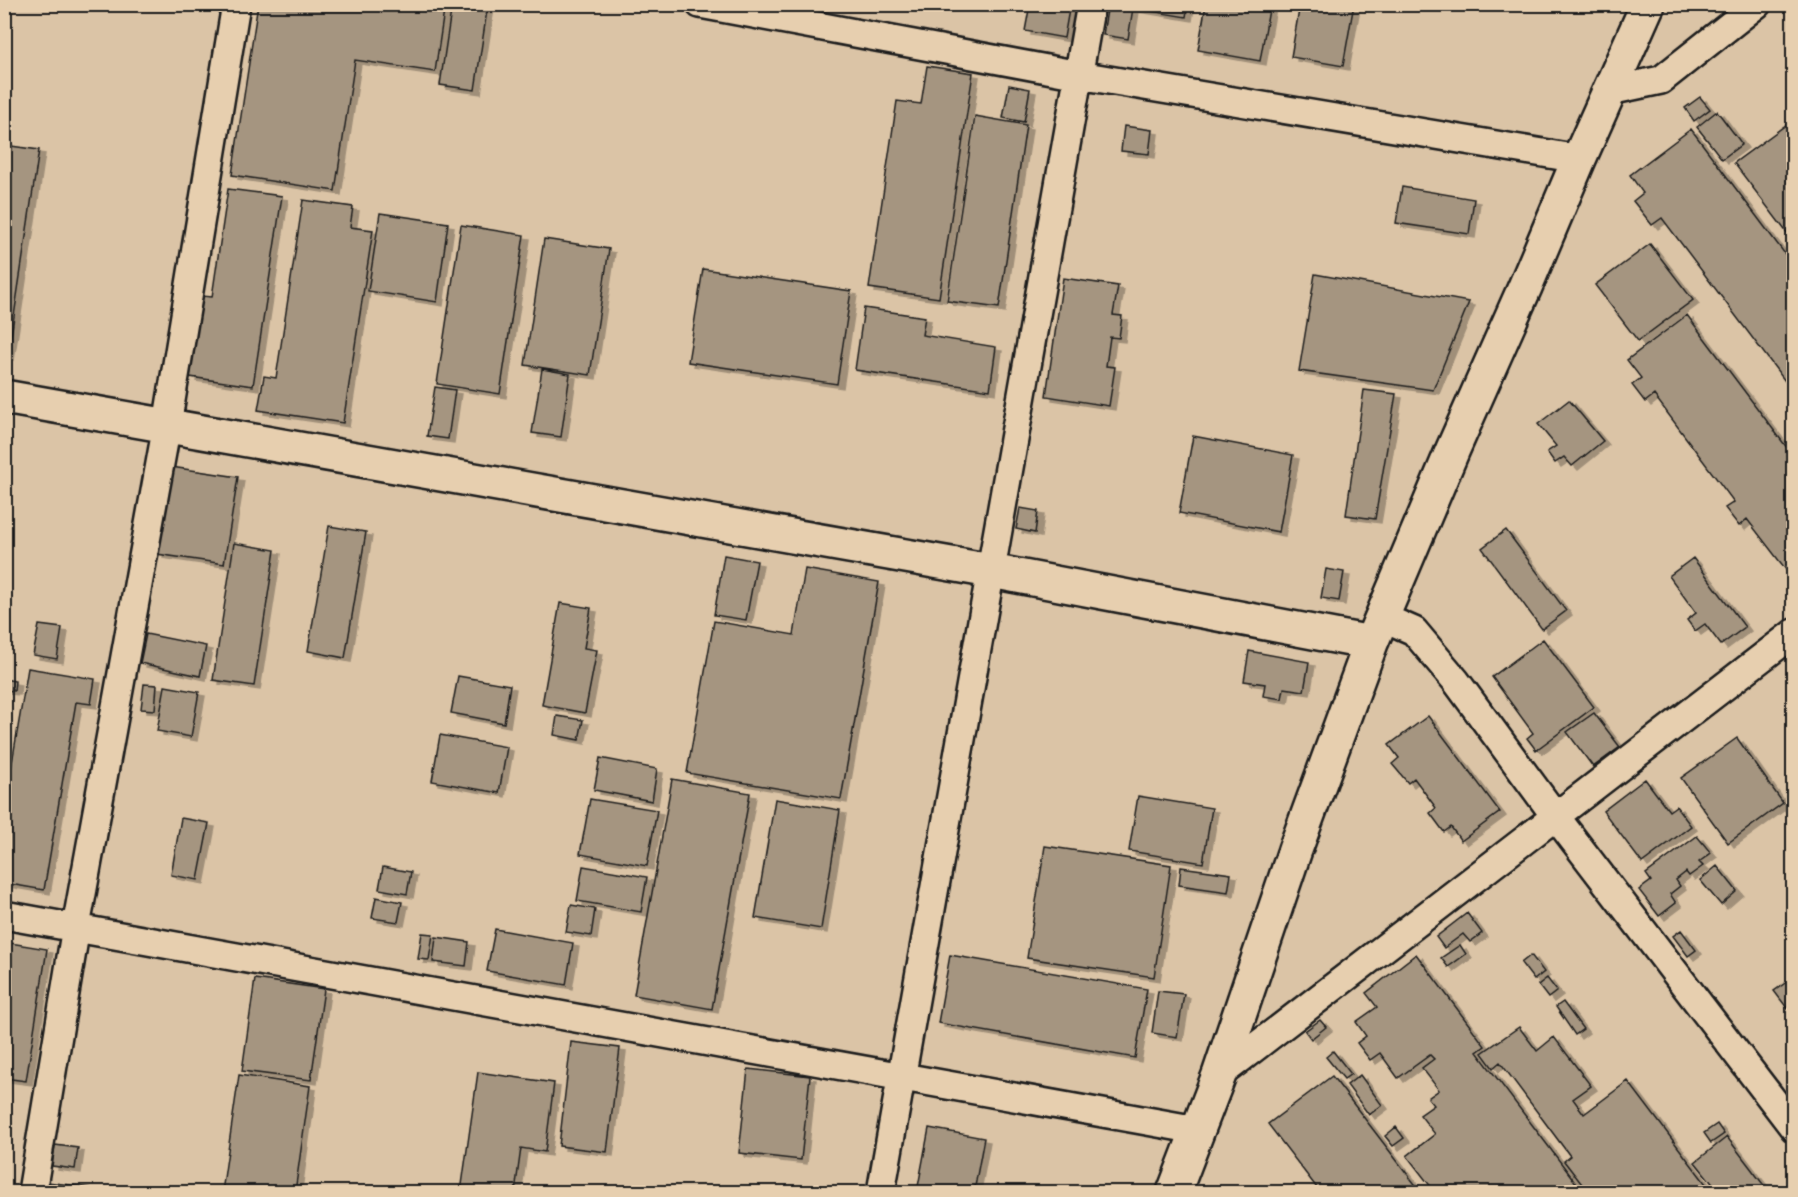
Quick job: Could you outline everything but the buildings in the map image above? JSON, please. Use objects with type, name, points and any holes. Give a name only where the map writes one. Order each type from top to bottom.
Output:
[{"type":"street","points":[[32,1192],[76,927],[167,426],[236,4]]},
{"type":"street","points":[[700,4],[1079,75],[1579,159]]},
{"type":"street","points":[[881,1192],[1091,4]]},
{"type":"street","points":[[1174,1192],[1219,1075],[1295,850],[1377,630],[1648,4]]},
{"type":"street","points":[[1609,91],[1661,81],[1757,4]]},
{"type":"street","points":[[4,397],[991,571],[1377,630],[1414,631],[1456,681],[1556,817],[1794,1128]]},
{"type":"street","points":[[1219,1075],[1794,633]]},
{"type":"street","points":[[4,915],[1197,1130]]}]
